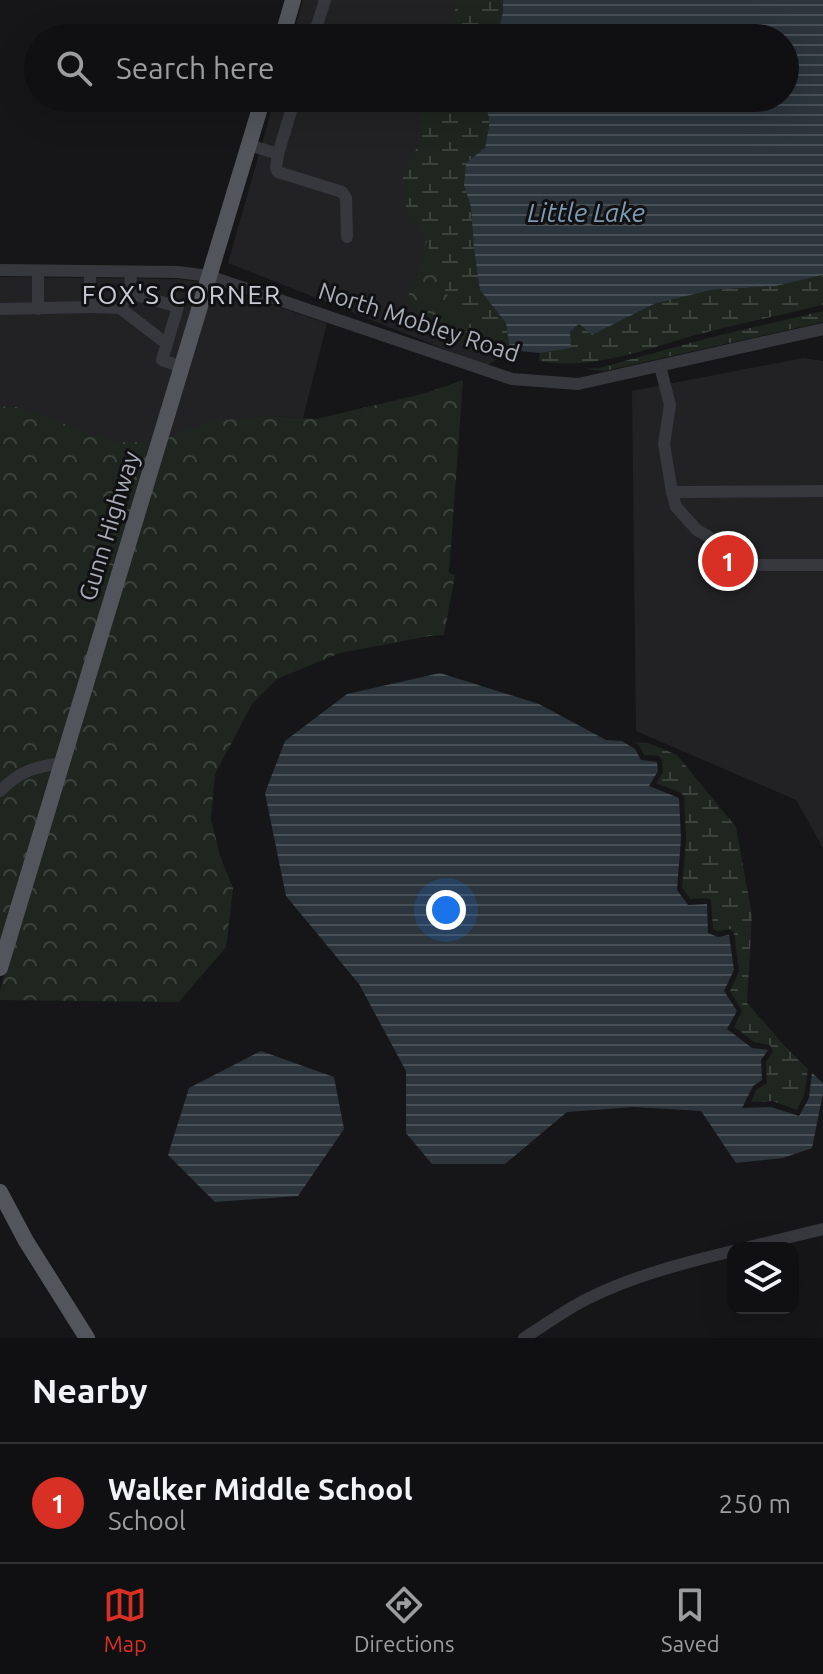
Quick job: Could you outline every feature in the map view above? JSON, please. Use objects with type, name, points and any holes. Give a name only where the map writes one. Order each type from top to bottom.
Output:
[{"type":"main road","points":[[286,24],[293,0]]},
{"type":"main road","name":"Gunn Highway","points":[[0,968],[259,112]]},
{"type":"main road","points":[[0,1192],[26,1241],[87,1338]]},
{"type":"street","points":[[317,24],[325,0]]},
{"type":"street","points":[[291,112],[276,168],[278,172],[342,192],[346,198],[347,237]]},
{"type":"street","points":[[249,145],[278,154]]},
{"type":"street","name":"North Mobley Road","points":[[0,270],[178,272],[209,276],[512,379],[578,384],[823,329]]},
{"type":"street","points":[[38,271],[38,309]]},
{"type":"street","points":[[90,271],[90,307]]},
{"type":"street","points":[[120,308],[130,293],[131,272]]},
{"type":"street","points":[[130,293],[199,311]]},
{"type":"street","points":[[178,307],[162,360],[182,367]]},
{"type":"street","points":[[0,309],[120,308],[167,344]]},
{"type":"street","points":[[660,366],[670,405],[664,444],[676,507],[697,530],[757,565],[823,565]]},
{"type":"street","points":[[672,492],[823,491]]},
{"type":"street","points":[[0,791],[14,777],[37,766],[62,763]]},
{"type":"street","points":[[770,1242],[823,1229]]},
{"type":"street","points":[[524,1338],[585,1300],[613,1287],[666,1268],[727,1253]]},
{"type":"shaded area","points":[[303,0],[503,0],[499,24],[296,24]]},
{"type":"shaded area","points":[[271,112],[484,112],[510,350],[487,366],[228,263]]},
{"type":"shaded area","points":[[0,277],[178,279],[201,282],[153,442],[121,442],[92,435],[19,407],[0,406]]},
{"type":"shaded area","points":[[213,285],[327,323],[303,418],[269,416],[167,438]]},
{"type":"shaded area","points":[[803,358],[823,361],[823,848],[796,800],[636,731],[632,391]]},
{"type":"green space","points":[[456,0],[503,0],[500,24],[450,24]]},
{"type":"green space","points":[[419,112],[487,112],[490,120],[485,148],[466,163],[464,185],[471,207],[480,290],[506,323],[510,350],[493,356],[467,334],[436,272],[425,236],[407,214],[402,180],[419,143]]},
{"type":"green space","points":[[430,224],[483,323],[470,346],[432,337],[407,299],[418,272]]},
{"type":"green space","points":[[823,275],[823,305],[599,361],[539,361],[540,353],[571,348],[570,332],[579,324],[592,335],[654,304],[711,290],[776,286]]},
{"type":"green space","points":[[823,311],[823,322],[604,371],[584,369],[599,368]]},
{"type":"green space","points":[[463,380],[449,573],[455,575],[444,635],[340,653],[277,679],[252,704],[215,774],[211,819],[220,856],[233,888],[226,947],[179,1002],[0,1000],[0,990],[167,438],[214,421],[269,416],[316,419],[426,393]]},
{"type":"green space","points":[[0,406],[19,407],[121,442],[153,442],[0,946]]},
{"type":"green space","points":[[634,742],[648,743],[677,755],[736,827],[752,915],[747,1003],[808,1069],[804,1096],[797,1110],[773,1101],[751,1102],[756,1090],[767,1083],[766,1062],[773,1052],[770,1045],[754,1042],[734,1027],[742,1011],[730,991],[739,971],[734,932],[730,929],[713,929],[711,900],[691,899],[682,888],[686,839],[684,796],[656,783],[663,772],[662,759],[644,755]]},
{"type":"water","name":"Little Lake","points":[[503,0],[823,0],[823,275],[776,286],[711,290],[654,304],[592,335],[579,324],[570,332],[571,348],[540,353],[510,350],[506,323],[480,290],[471,207],[464,185],[466,163],[485,148],[490,120],[487,112],[799,112],[799,24],[500,24]]},
{"type":"water","points":[[440,673],[539,704],[606,740],[622,741],[635,749],[641,760],[657,762],[658,771],[649,786],[679,798],[681,839],[677,890],[688,905],[707,904],[708,933],[718,937],[729,935],[734,970],[724,991],[737,1011],[727,1029],[752,1048],[768,1050],[761,1060],[762,1080],[753,1086],[742,1108],[771,1107],[799,1116],[809,1098],[812,1073],[823,1083],[823,1093],[812,1148],[783,1158],[736,1163],[701,1111],[634,1107],[567,1112],[505,1164],[432,1164],[406,1133],[406,1071],[359,984],[286,896],[265,793],[285,741],[347,694]]},
{"type":"water","points":[[261,1051],[334,1077],[344,1129],[298,1196],[215,1202],[168,1155],[189,1088]]},
{"type":"place","name":"Walker Middle School","points":[[728,561]]},
{"type":"district","name":"FOX'S CORNER","points":[[182,294]]}]
